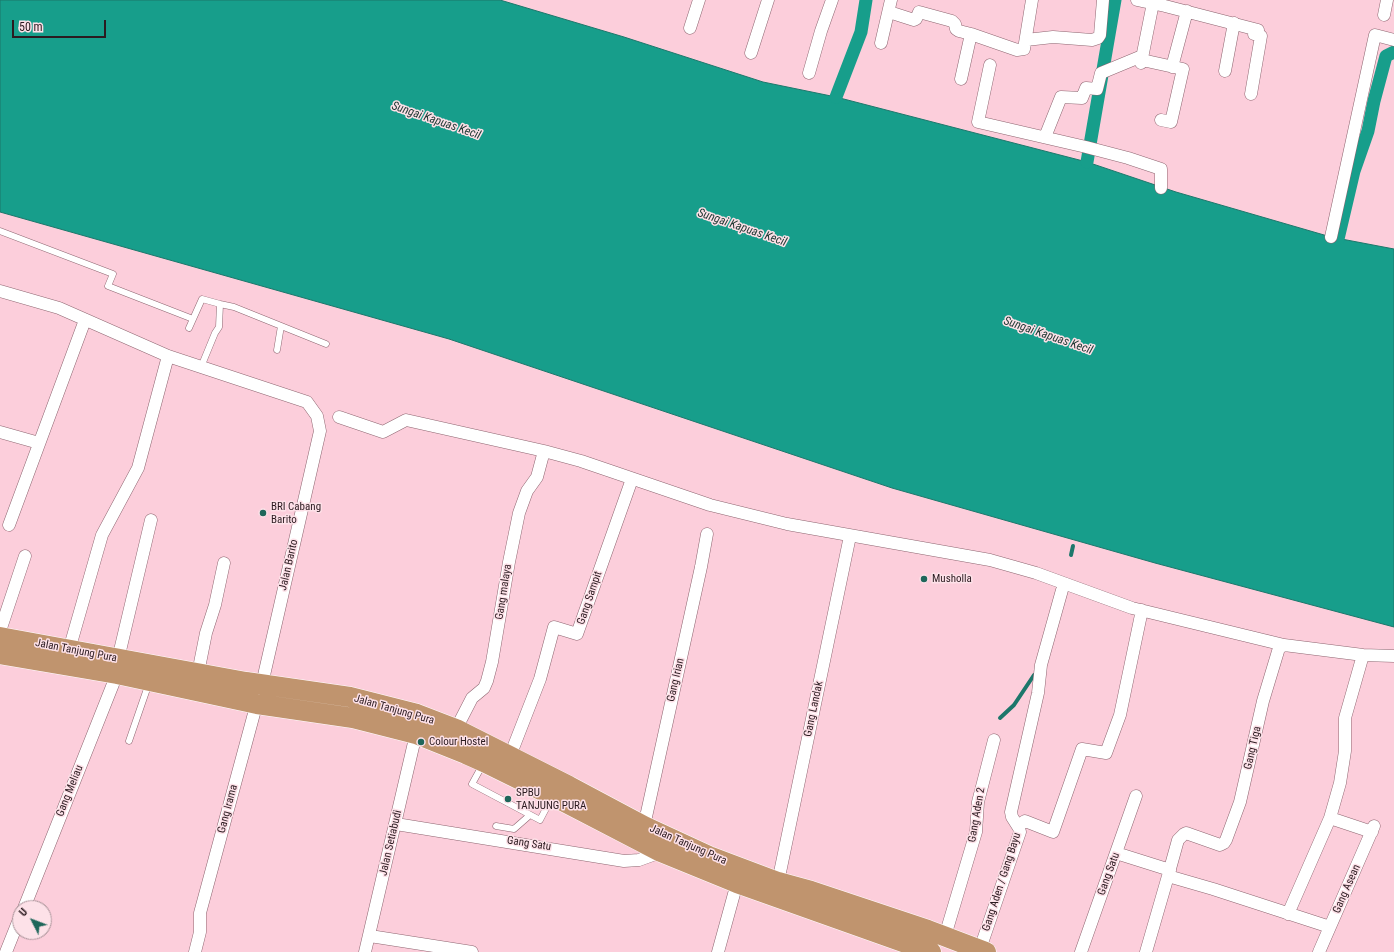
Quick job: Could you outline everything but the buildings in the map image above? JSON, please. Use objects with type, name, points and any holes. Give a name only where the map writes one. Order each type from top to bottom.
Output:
[{"type":"highway","name":"Jalan Tanjung Pura","points":[[0,637],[117,667],[149,681],[256,704],[353,718],[416,734],[484,762],[661,852],[737,883],[818,902],[945,936],[983,951]]},
{"type":"highway","name":"Jalan Tanjung Pura","points":[[0,654],[78,657]]},
{"type":"highway","name":"Jalan Tanjung Pura","points":[[117,667],[198,673],[350,697],[417,714],[456,729],[644,826],[709,856],[778,882],[923,951]]},
{"type":"street","points":[[690,28],[698,0]]},
{"type":"street","points":[[751,53],[768,0]]},
{"type":"street","points":[[809,73],[832,0]]},
{"type":"street","points":[[882,43],[891,0]]},
{"type":"street","points":[[889,12],[914,20],[919,12],[952,21],[958,30],[1017,50],[1024,49],[1032,0]]},
{"type":"street","points":[[1026,40],[1053,37],[1092,40],[1098,38],[1100,35],[1103,0]]},
{"type":"street","points":[[1137,0],[1188,11],[1256,29],[1254,34],[1261,36],[1251,94]]},
{"type":"street","points":[[1384,15],[1387,0]]},
{"type":"street","points":[[1141,60],[1153,3]]},
{"type":"street","points":[[1172,67],[1188,11]]},
{"type":"street","points":[[1225,71],[1234,23]]},
{"type":"street","points":[[961,79],[971,34]]},
{"type":"street","points":[[1331,237],[1375,35],[1394,40]]},
{"type":"street","points":[[1045,137],[1060,97],[1082,98],[1086,88],[1097,89],[1101,73],[1141,60],[1183,69],[1171,122],[1161,120]]},
{"type":"street","points":[[990,65],[978,122],[1128,158],[1161,169],[1161,188]]},
{"type":"street","points":[[0,291],[59,308],[168,356],[201,367]]},
{"type":"street","points":[[9,525],[85,320]]},
{"type":"street","points":[[78,657],[102,535],[138,468],[168,356]]},
{"type":"street","name":"Jalan Barito","points":[[201,367],[308,402],[318,416],[320,431],[262,684],[256,704]]},
{"type":"street","points":[[339,417],[383,432],[406,420],[544,450],[710,505],[787,524],[990,560],[1036,573],[1132,608],[1284,645],[1363,655],[1394,656]]},
{"type":"street","points":[[0,432],[39,443]]},
{"type":"street","name":"Gang malaya","points":[[456,729],[472,698],[484,688],[487,681],[492,662],[518,513],[527,491],[537,478],[544,450]]},
{"type":"street","name":"Gang Sampit","points":[[510,756],[540,679],[554,627],[577,634],[632,479]]},
{"type":"street","name":"Gang Meliau","points":[[27,900],[117,667],[151,520]]},
{"type":"street","name":"Gang Irian","points":[[644,826],[707,534]]},
{"type":"street","name":"Gang Landak","points":[[778,882],[850,536]]},
{"type":"street","points":[[0,631],[25,556]]},
{"type":"street","points":[[198,673],[206,633],[215,605],[224,563]]},
{"type":"street","name":"Gang Aden / Gang Bayu","points":[[983,951],[1020,832],[1011,812],[1038,693],[1041,665],[1062,590]]},
{"type":"street","points":[[1018,826],[1025,821],[1053,832],[1082,749],[1106,753],[1120,715],[1142,610]]},
{"type":"street","name":"Gang Tiga","points":[[1146,952],[1178,840],[1186,834],[1218,845],[1222,845],[1224,843],[1240,802],[1263,701],[1279,648],[1284,645]]},
{"type":"street","points":[[1288,914],[1330,818],[1340,783],[1345,750],[1345,718],[1363,655]]},
{"type":"street","name":"Gang Irama","points":[[195,952],[200,932],[200,913],[256,704]]},
{"type":"street","name":"Jalan Setiabudi","points":[[366,952],[416,734]]},
{"type":"street","name":"Gang Aden 2","points":[[945,936],[976,832],[978,802],[994,740]]},
{"type":"street","name":"Gang Satu","points":[[1081,952],[1136,796]]},
{"type":"street","name":"Gang Asean","points":[[1319,952],[1373,829],[1330,818]]},
{"type":"street","name":"Gang Satu","points":[[396,824],[624,861],[639,860],[661,852]]},
{"type":"street","points":[[1116,854],[1213,889],[1330,927]]},
{"type":"street","points":[[718,952],[737,883]]},
{"type":"street","points":[[370,936],[472,952]]},
{"type":"street","points":[[6,952],[12,937]]},
{"type":"lane","points":[[0,231],[113,274],[108,286],[193,319]]},
{"type":"lane","points":[[189,328],[202,299],[234,307],[326,344]]},
{"type":"lane","points":[[201,367],[219,327],[220,304]]},
{"type":"lane","points":[[277,350],[281,326]]},
{"type":"lane","points":[[129,741],[149,681]]},
{"type":"lane","points":[[484,762],[472,784],[540,820],[553,796]]},
{"type":"lane","points":[[496,826],[514,829],[530,815]]},
{"type":"water","name":"Sungai Kapuas Kecil","points":[[0,0],[500,0],[624,37],[763,82],[836,97],[1087,162],[1176,192],[1331,237],[1394,249],[1394,627],[1155,563],[892,488],[449,339],[0,212]]},
{"type":"waterway","points":[[836,97],[861,32],[866,0]]},
{"type":"waterway","points":[[1087,162],[1115,0]]},
{"type":"waterway","points":[[1338,239],[1354,171],[1368,131],[1386,56],[1394,52]]},
{"type":"waterway","points":[[1071,555],[1073,546]]},
{"type":"waterway","points":[[1000,718],[1014,705],[1034,675]]},
{"type":"place","name":"BRI Cabang Barito","points":[[263,513]]},
{"type":"place","name":"Musholla","points":[[924,579]]},
{"type":"place","name":"Colour Hostel","points":[[421,742]]},
{"type":"place","name":"SPBU TANJUNG PURA","points":[[508,799]]}]
